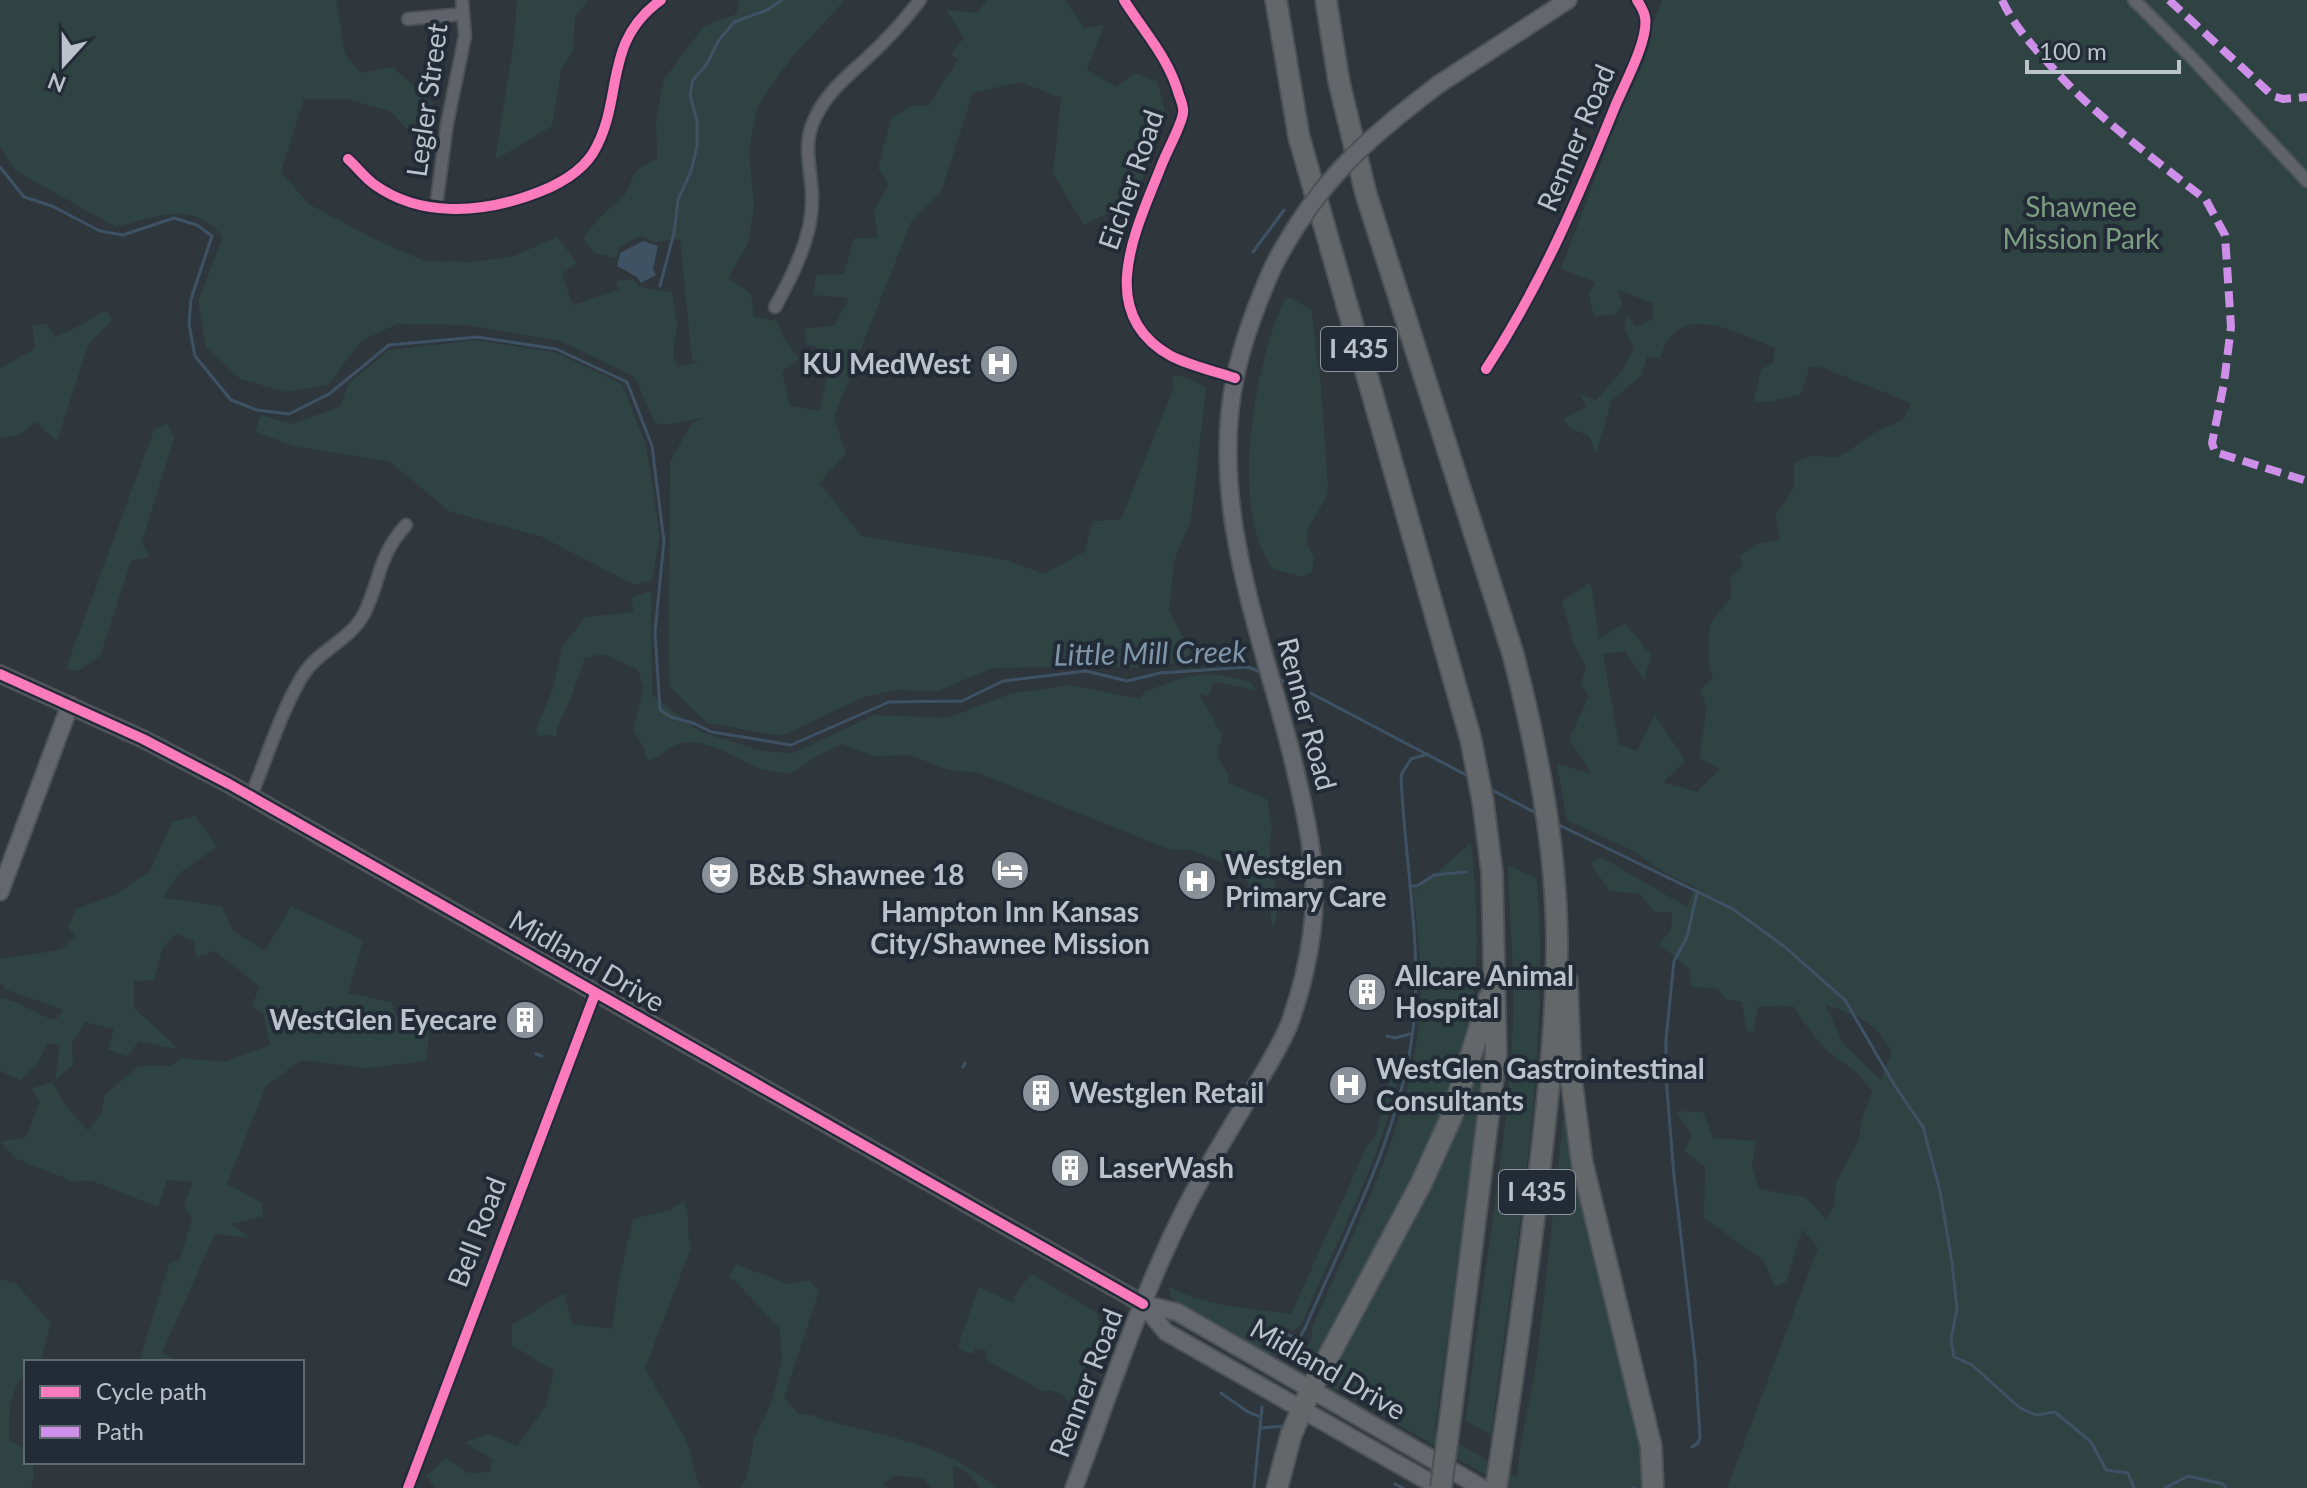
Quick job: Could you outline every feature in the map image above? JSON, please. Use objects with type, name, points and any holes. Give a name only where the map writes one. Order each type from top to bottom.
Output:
[{"type":"highway","name":"I 435","points":[[1276,0],[1299,137],[1458,694],[1483,802],[1492,872],[1496,1054],[1441,1488]]},
{"type":"highway","name":"I 435","points":[[1326,0],[1339,82],[1366,194],[1513,654],[1531,723],[1547,828],[1557,941],[1547,1110],[1496,1488]]},
{"type":"highway","points":[[1557,941],[1567,971],[1571,1077],[1582,1162],[1651,1446],[1653,1488]]},
{"type":"highway","points":[[1277,1488],[1301,1410],[1437,1150],[1461,1090],[1495,977]]},
{"type":"main road","name":"Renner Road","points":[[1074,1488],[1167,1246],[1195,1188],[1288,1028],[1312,932],[1314,869],[1310,836],[1234,531],[1230,492],[1228,454],[1235,378],[1258,302],[1273,267],[1305,213],[1350,156],[1439,84],[1568,0]]},
{"type":"main road","name":"Midland Drive","points":[[0,674],[70,705],[251,796],[1143,1304],[1177,1312],[1482,1488]]},
{"type":"main road","points":[[0,892],[70,705]]},
{"type":"main road","name":"Midland Drive","points":[[1143,1304],[1166,1332],[1441,1488]]},
{"type":"street","name":"Legler Street","points":[[436,207],[447,124],[465,36],[462,0]]},
{"type":"street","points":[[348,159],[376,185],[406,200],[455,211],[489,208],[541,192],[572,176],[592,154],[606,122],[621,49],[634,26],[661,0]]},
{"type":"street","points":[[775,307],[795,269],[811,218],[807,143],[817,114],[834,88],[877,48],[920,0]]},
{"type":"street","name":"Eicher Road","points":[[1124,0],[1175,77],[1184,112],[1135,233],[1126,263],[1127,295],[1138,324],[1165,352],[1184,362],[1235,378]]},
{"type":"street","name":"Renner Road","points":[[1486,369],[1533,291],[1568,220],[1638,52],[1645,16],[1637,0]]},
{"type":"street","points":[[2134,0],[2307,181]]},
{"type":"street","points":[[408,19],[463,14]]},
{"type":"street","points":[[251,796],[306,671],[320,655],[351,634],[365,612],[383,556],[391,541],[406,525]]},
{"type":"street","name":"Bell Road","points":[[408,1488],[595,994]]},
{"type":"green space","points":[[0,0],[336,0],[345,54],[361,73],[393,67],[432,103],[423,147],[390,111],[347,99],[304,99],[281,172],[309,204],[372,238],[425,261],[474,262],[514,256],[557,237],[577,263],[562,274],[573,305],[619,290],[616,281],[633,279],[640,287],[672,292],[677,325],[673,354],[677,367],[700,362],[692,361],[680,239],[655,242],[640,236],[620,247],[616,258],[594,253],[583,238],[600,217],[624,196],[636,171],[657,158],[656,120],[664,79],[704,26],[736,14],[740,0],[845,0],[792,57],[757,107],[749,150],[754,206],[748,244],[728,278],[751,294],[754,317],[777,321],[783,337],[799,358],[782,372],[790,406],[820,411],[826,380],[839,357],[807,344],[804,329],[835,325],[849,298],[813,295],[816,275],[844,274],[854,238],[878,238],[874,210],[889,184],[878,169],[891,118],[913,105],[928,106],[958,60],[951,54],[964,38],[946,10],[977,13],[987,0],[1065,0],[1084,28],[1104,25],[1087,69],[1116,87],[1135,73],[1158,82],[1166,117],[1134,200],[1084,225],[1053,174],[1061,98],[1020,82],[973,93],[941,192],[911,222],[834,417],[846,453],[819,483],[862,536],[1007,560],[1044,574],[1084,552],[1093,521],[1121,519],[1174,387],[1172,376],[1190,379],[1206,388],[1191,520],[1174,561],[1169,611],[1189,649],[1190,660],[1152,668],[1107,667],[1090,662],[1048,667],[992,668],[938,691],[895,690],[861,698],[782,736],[707,723],[669,686],[670,462],[691,424],[706,417],[665,425],[655,423],[635,377],[561,341],[466,325],[397,324],[361,341],[328,385],[286,392],[240,379],[206,347],[198,301],[223,237],[212,226],[200,218],[173,214],[116,227],[16,171],[0,147]]},
{"type":"green space","points":[[517,0],[588,0],[575,17],[573,51],[561,71],[552,126],[495,160],[514,41]]},
{"type":"green space","name":"Shawnee Mission Park","points":[[1662,0],[2307,0],[2307,1488],[1727,1488],[1818,1248],[1802,1229],[1786,1282],[1775,1286],[1764,1261],[1704,1218],[1705,1167],[1684,1151],[1692,1135],[1675,1111],[1703,1112],[1713,1138],[1756,1141],[1752,1167],[1759,1189],[1805,1197],[1827,1220],[1835,1203],[1836,1182],[1859,1140],[1862,1119],[1872,1092],[1857,1073],[1819,1042],[1793,1006],[1758,1007],[1753,1035],[1746,1030],[1742,1002],[1726,999],[1717,988],[1691,987],[1690,970],[1659,944],[1671,930],[1672,912],[1655,912],[1640,894],[1610,891],[1590,863],[1601,857],[1687,907],[1695,887],[1666,874],[1633,851],[1567,820],[1557,764],[1592,774],[1569,739],[1589,696],[1581,684],[1586,666],[1573,642],[1562,601],[1591,582],[1599,639],[1625,623],[1651,655],[1644,680],[1625,651],[1603,654],[1619,744],[1637,751],[1655,715],[1686,761],[1663,782],[1697,792],[1720,769],[1699,758],[1707,707],[1700,691],[1713,677],[1708,659],[1710,624],[1732,596],[1730,578],[1743,566],[1740,556],[1756,544],[1780,540],[1775,516],[1794,488],[1794,463],[1810,456],[1839,457],[1877,431],[1904,419],[1911,403],[1823,368],[1810,366],[1801,394],[1769,402],[1754,402],[1761,369],[1773,363],[1775,348],[1737,332],[1694,324],[1682,327],[1672,335],[1660,358],[1647,357],[1641,376],[1612,400],[1596,454],[1589,436],[1571,429],[1563,419],[1586,407],[1580,394],[1596,400],[1622,371],[1634,348],[1625,330],[1626,315],[1636,327],[1653,319],[1653,303],[1617,290],[1622,303],[1617,314],[1594,316],[1589,294],[1595,282],[1561,269]],"holes":[[[1825,1004],[1856,1016],[1885,1041],[1892,1052],[1881,1080],[1844,1045]]]},
{"type":"green space","points":[[1291,298],[1311,310],[1313,318],[1328,487],[1308,530],[1308,547],[1314,556],[1312,572],[1302,577],[1273,569],[1259,543],[1249,474],[1256,398],[1264,361],[1284,300]]},
{"type":"green space","points":[[106,310],[112,320],[88,345],[57,441],[35,422],[20,434],[0,438],[0,369],[35,348],[32,325],[48,324],[54,337]]},
{"type":"green space","points":[[475,340],[555,352],[622,384],[646,445],[660,537],[652,580],[635,585],[542,537],[449,511],[389,461],[297,447],[255,432],[261,415],[291,424],[340,407],[349,383],[389,350]]},
{"type":"green space","points":[[167,423],[174,438],[142,542],[149,557],[131,561],[100,656],[78,671],[66,668],[154,430]]},
{"type":"green space","points":[[651,591],[652,695],[699,731],[761,751],[794,753],[874,715],[947,718],[1010,694],[1070,685],[1140,699],[1144,692],[1197,675],[1220,675],[1252,683],[1256,691],[1214,681],[1208,696],[1199,693],[1222,735],[1217,756],[1229,775],[1228,783],[1267,799],[1272,830],[1269,845],[1278,903],[1275,925],[1272,927],[1270,910],[1233,866],[1190,850],[1171,850],[976,772],[949,770],[909,755],[873,756],[842,744],[790,774],[763,769],[711,746],[691,742],[677,744],[648,761],[633,730],[644,687],[637,669],[603,654],[585,658],[556,736],[545,734],[541,738],[535,732],[553,688],[562,647],[585,617],[634,612],[631,598]]},
{"type":"green space","points":[[195,816],[217,847],[178,874],[163,898],[222,906],[233,931],[265,951],[291,906],[363,940],[348,993],[391,1002],[396,1016],[430,1025],[426,1061],[367,1068],[301,1060],[266,1086],[227,1184],[262,1203],[263,1216],[231,1224],[250,1238],[215,1234],[162,1353],[176,1360],[140,1360],[169,1264],[180,1260],[192,1219],[184,1205],[193,1182],[167,1180],[158,1207],[90,1180],[74,1182],[17,1159],[0,1142],[26,1137],[40,1101],[31,1089],[52,1082],[66,1106],[88,1131],[102,1112],[104,1096],[139,1066],[171,1066],[181,1058],[224,1062],[270,1045],[263,1013],[251,1006],[260,987],[215,951],[196,957],[194,941],[176,934],[163,947],[154,980],[134,981],[134,1008],[180,1050],[139,1041],[127,1057],[108,1049],[114,1029],[85,1022],[72,1043],[73,1065],[55,1080],[60,1045],[47,1043],[39,1062],[20,1080],[0,1071],[0,998],[55,1020],[64,1010],[7,990],[0,983],[0,959],[60,950],[76,937],[68,927],[76,909],[117,894],[150,871],[172,822]]},
{"type":"green space","points":[[1471,843],[1476,919],[1474,995],[1465,1045],[1439,1125],[1404,1201],[1322,1348],[1307,1361],[1301,1362],[1267,1354],[1176,1302],[1168,1286],[1212,1303],[1291,1314],[1367,1146],[1375,1138],[1392,1070],[1399,1072],[1392,1105],[1370,1169],[1302,1324],[1293,1331],[1282,1327],[1278,1336],[1299,1349],[1308,1346],[1312,1328],[1384,1162],[1410,1076],[1418,1031],[1421,986],[1413,889],[1417,889]]},
{"type":"green space","points":[[1508,865],[1537,879],[1539,1019],[1528,1158],[1491,1436],[1466,1420],[1510,1072],[1513,963]]},
{"type":"green space","points":[[1478,1059],[1481,1065],[1475,1138],[1435,1429],[1517,1478],[1537,1360],[1565,1104],[1639,1425],[1645,1488],[1509,1488],[1325,1383],[1442,1159]]},
{"type":"green space","points":[[684,1201],[691,1248],[645,1368],[683,1434],[701,1488],[435,1488],[426,1476],[446,1458],[469,1473],[491,1472],[492,1459],[465,1442],[488,1434],[517,1446],[546,1406],[554,1371],[512,1345],[512,1325],[564,1293],[572,1324],[612,1329],[633,1219],[670,1210]]},
{"type":"green space","points":[[735,1264],[789,1284],[809,1280],[819,1292],[784,1398],[799,1414],[917,1444],[959,1462],[996,1488],[980,1488],[966,1471],[953,1466],[954,1488],[931,1488],[924,1479],[896,1475],[882,1484],[889,1488],[740,1488],[747,1478],[754,1439],[771,1404],[782,1360],[780,1329],[730,1276]]},
{"type":"green space","points":[[1031,1274],[1096,1312],[1101,1326],[1074,1404],[1065,1400],[1063,1395],[1050,1390],[1044,1392],[990,1362],[986,1359],[987,1351],[975,1348],[974,1354],[962,1351],[958,1346],[979,1287],[1013,1303],[1015,1295]]},
{"type":"green space","points":[[0,1279],[16,1284],[51,1323],[41,1359],[24,1360],[24,1375],[16,1387],[11,1404],[10,1441],[24,1448],[24,1464],[33,1464],[31,1488],[0,1488]]},
{"type":"water","points":[[643,241],[658,246],[653,269],[656,275],[641,283],[637,277],[617,266],[620,253]]},
{"type":"waterway","points":[[660,286],[674,233],[678,200],[691,171],[697,147],[697,121],[690,95],[693,80],[734,22],[767,10],[782,0]]},
{"type":"waterway","name":"Little Mill Creek","points":[[0,167],[24,197],[52,206],[100,231],[123,235],[174,218],[197,225],[212,236],[191,299],[189,324],[195,356],[231,400],[257,410],[289,414],[329,394],[389,345],[478,337],[556,349],[627,382],[652,446],[664,541],[655,632],[660,710],[671,717],[712,732],[791,745],[889,702],[962,701],[1003,681],[1086,671],[1127,681],[1160,673],[1248,667],[1263,673]]},
{"type":"waterway","points":[[1253,252],[1284,210]]},
{"type":"waterway","name":"Little Mill Creek","points":[[1277,679],[1301,688],[1470,777]]},
{"type":"waterway","points":[[1295,1347],[1370,1181],[1397,1107],[1406,1069],[1413,1030],[1416,968],[1401,775],[1411,759],[1428,754]]},
{"type":"waterway","name":"Little Mill Creek","points":[[1490,789],[1536,813]]},
{"type":"waterway","name":"Little Mill Creek","points":[[1557,824],[1733,909],[1785,947],[1845,1000],[1895,1086],[1923,1127],[1940,1191],[1952,1263],[1957,1308],[1951,1340],[1954,1357],[1972,1365],[2020,1408],[2036,1415],[2055,1412],[2091,1442],[2106,1470],[2128,1473],[2134,1488]]},
{"type":"waterway","points":[[1410,886],[1417,886],[1434,875],[1466,872]]},
{"type":"waterway","points":[[1692,1447],[1700,1437],[1695,1359],[1674,1176],[1666,1039],[1674,961],[1687,937],[1697,893]]},
{"type":"waterway","points":[[1387,1036],[1395,1038],[1410,1034]]},
{"type":"waterway","points":[[536,1054],[542,1056]]},
{"type":"waterway","points":[[963,1067],[965,1063]]},
{"type":"waterway","points":[[1280,1333],[1300,1338]]},
{"type":"waterway","points":[[1221,1393],[1258,1416]]},
{"type":"waterway","points":[[1254,1488],[1262,1407]]},
{"type":"waterway","points":[[1261,1428],[1285,1426]]},
{"type":"waterway","name":"Little Mill Creek","points":[[2165,1488],[2188,1476],[2223,1484],[2226,1488]]},
{"type":"waterway","points":[[1395,1484],[1403,1488]]},
{"type":"marked path","points":[[2002,0],[2036,50],[2086,102],[2206,200],[2225,235],[2231,327],[2212,443],[2215,452],[2307,481]]},
{"type":"marked path","points":[[2169,0],[2273,96],[2283,99],[2307,97]]},
{"type":"cycle path","points":[[348,159],[371,182],[392,195],[430,207],[490,206],[555,185],[573,174],[593,153],[609,113],[622,53],[642,17],[661,0]]},
{"type":"cycle path","points":[[1124,0],[1169,69],[1183,111],[1133,240],[1127,292],[1133,316],[1147,338],[1171,356],[1235,378]]},
{"type":"cycle path","points":[[1486,369],[1525,305],[1558,240],[1635,61],[1645,26],[1637,0]]},
{"type":"cycle path","points":[[0,674],[143,739],[229,784],[1143,1304]]},
{"type":"cycle path","points":[[408,1488],[595,994]]},
{"type":"place","name":"KU MedWest","points":[[999,364]]},
{"type":"place","name":"Hampton Inn Kansas City/Shawnee Mission","points":[[1010,870]]},
{"type":"place","name":"B&B Shawnee 18","points":[[720,875]]},
{"type":"place","name":"Westglen Primary Care","points":[[1197,881]]},
{"type":"place","name":"Allcare Animal Hospital","points":[[1367,992]]},
{"type":"place","name":"WestGlen Eyecare","points":[[525,1020]]},
{"type":"place","name":"WestGlen Gastrointestinal Consultants","points":[[1348,1085]]},
{"type":"place","name":"Westglen Retail","points":[[1041,1093]]},
{"type":"place","name":"LaserWash","points":[[1070,1168]]}]
